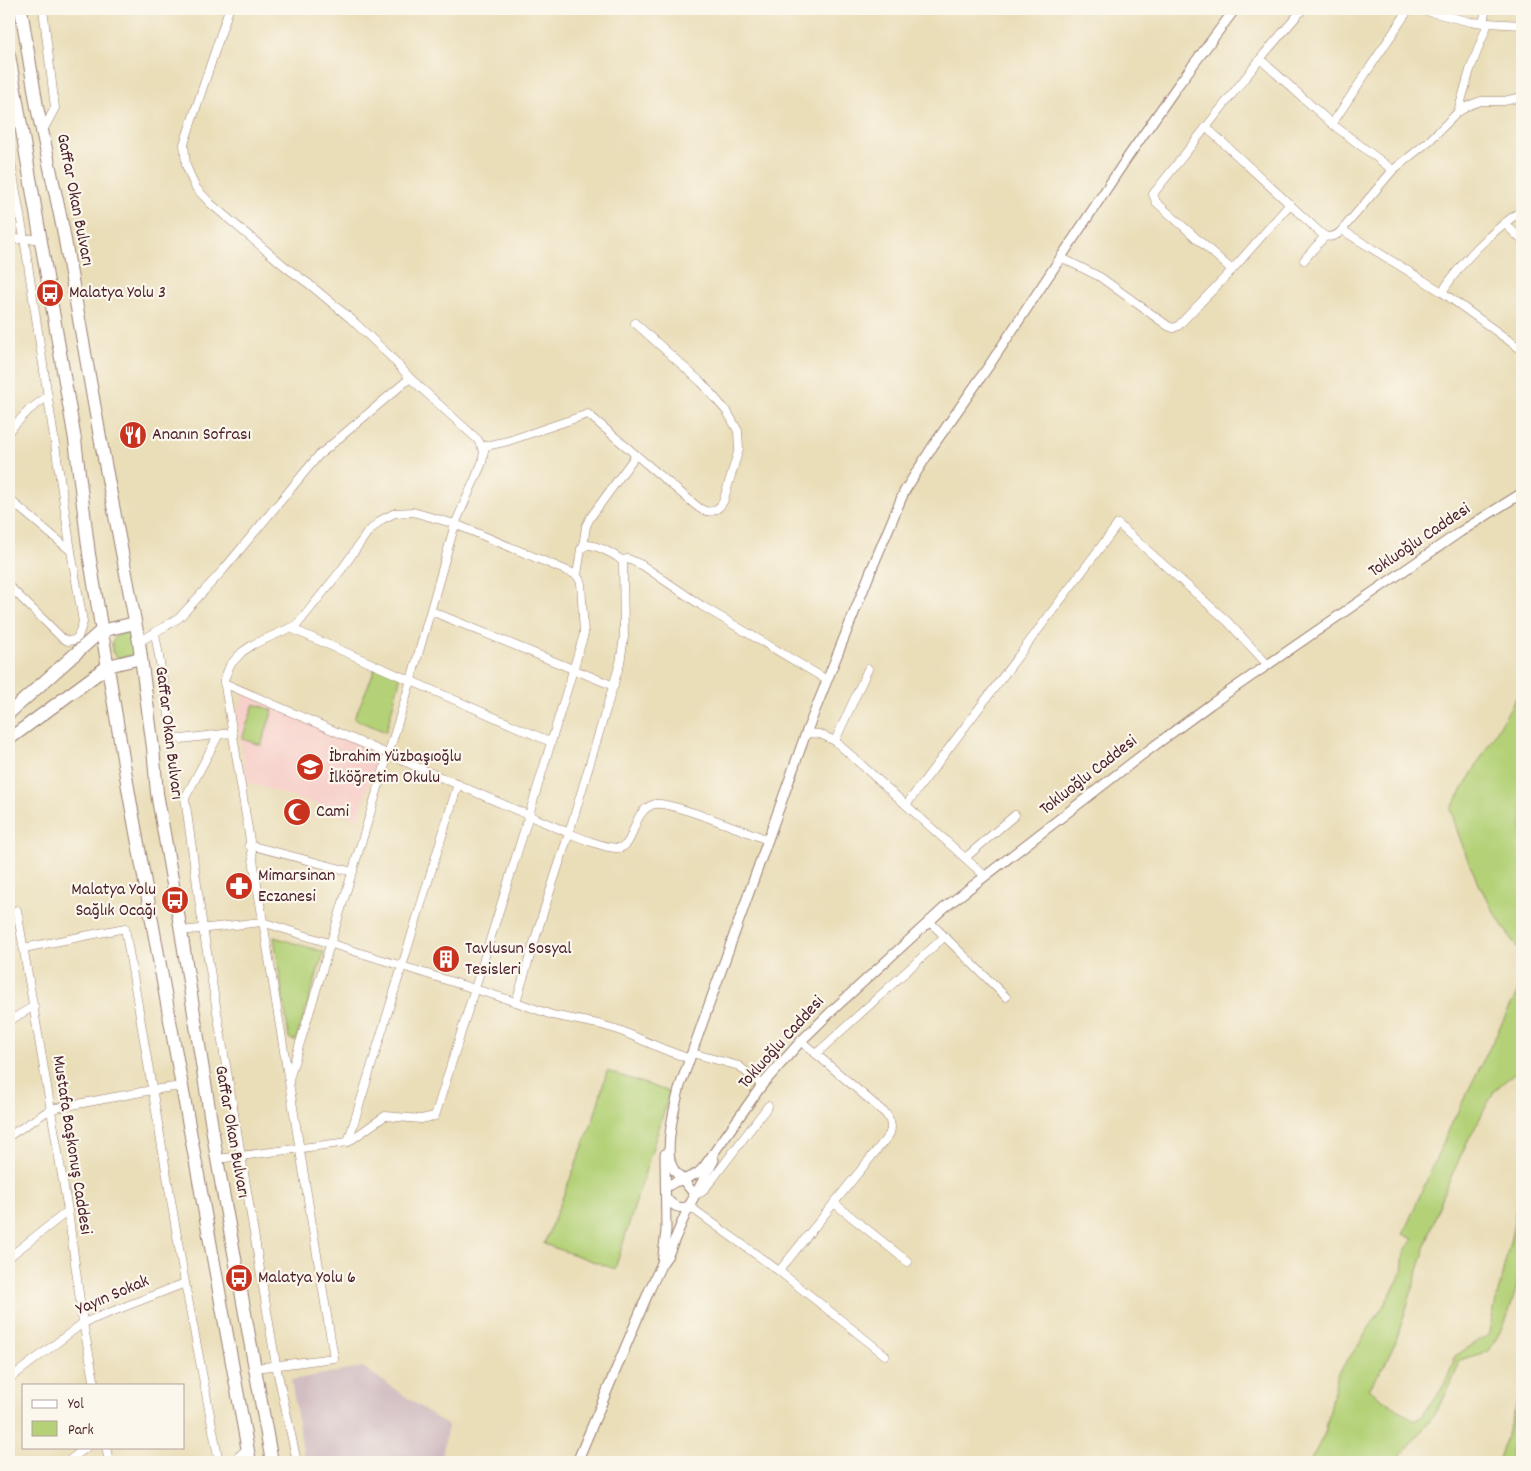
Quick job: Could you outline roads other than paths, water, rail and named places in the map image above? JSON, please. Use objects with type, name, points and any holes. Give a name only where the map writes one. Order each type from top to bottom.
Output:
[{"type":"highway","name":"Gaffar Okan Bulvarı","points":[[21,9],[42,132],[63,229],[139,642],[153,748],[156,793],[181,931],[217,1159],[272,1462]]},
{"type":"highway","points":[[9,55],[75,440],[88,554],[129,794],[250,1462]]},
{"type":"highway","points":[[9,714],[101,630],[135,623]]},
{"type":"highway","points":[[9,738],[108,666],[141,658]]},
{"type":"street","points":[[42,132],[55,108],[43,9]]},
{"type":"street","points":[[229,9],[184,144],[186,165],[196,188],[211,204],[351,319],[410,378],[478,440],[484,451],[482,463],[455,524],[389,754],[288,1081]]},
{"type":"street","points":[[661,1265],[666,1231],[665,1152],[670,1140],[680,1086],[806,733],[904,492],[933,446],[1152,122],[1235,9]]},
{"type":"street","points":[[1232,270],[1156,202],[1153,196],[1155,190],[1260,59],[1303,9]]},
{"type":"street","points":[[1332,124],[1409,9]]},
{"type":"street","points":[[1418,9],[1471,22],[1522,25]]},
{"type":"street","points":[[1458,112],[1486,23],[1486,9]]},
{"type":"street","points":[[1260,59],[1332,124],[1392,170]]},
{"type":"street","points":[[1206,127],[1325,236],[1334,236],[1342,230],[1392,170],[1429,141],[1458,112],[1481,101],[1504,101],[1522,98]]},
{"type":"street","points":[[9,152],[83,622],[78,637],[74,640],[62,638],[9,586]]},
{"type":"street","points":[[1060,257],[1100,277],[1173,328],[1178,326],[1232,270],[1290,204]]},
{"type":"street","points":[[1442,292],[1468,256],[1504,223],[1522,210]]},
{"type":"street","points":[[1504,223],[1522,240]]},
{"type":"street","points":[[1342,230],[1442,292],[1522,350]]},
{"type":"street","points":[[1304,260],[1325,236]]},
{"type":"street","points":[[9,239],[41,239]]},
{"type":"street","points":[[482,447],[508,441],[588,414],[699,508],[710,512],[718,508],[723,502],[739,449],[736,425],[728,413],[702,384],[635,323]]},
{"type":"street","points":[[139,642],[180,618],[224,569],[318,456],[410,378]]},
{"type":"street","points":[[10,428],[29,410],[48,396]]},
{"type":"street","points":[[217,1159],[348,1142],[386,1116],[421,1119],[435,1116],[476,989],[584,634],[581,584],[577,574],[586,526],[636,455]]},
{"type":"street","name":"Tokluoğlu Caddesi","points":[[683,1180],[700,1171],[762,1085],[802,1041],[929,921],[1168,736],[1460,532],[1522,493]]},
{"type":"street","points":[[9,499],[71,551]]},
{"type":"street","points":[[256,1368],[334,1358],[249,845],[224,683],[227,670],[238,655],[248,648],[297,625],[342,569],[367,533],[384,518],[395,513],[413,512],[455,524],[577,574]]},
{"type":"street","points":[[906,805],[1118,524],[1227,621],[1268,665]]},
{"type":"street","points":[[516,1002],[614,686],[624,637],[623,563],[617,556],[591,546],[583,547]]},
{"type":"street","points":[[621,560],[628,559],[642,564],[702,606],[827,680]]},
{"type":"street","points":[[431,611],[614,686]]},
{"type":"street","points":[[290,628],[551,742]]},
{"type":"street","points":[[155,633],[172,733],[175,737],[181,739],[232,733]]},
{"type":"street","points":[[834,742],[868,668]]},
{"type":"street","points":[[224,683],[586,840],[617,848],[622,846],[630,839],[640,813],[648,807],[660,803],[768,840]]},
{"type":"street","points":[[806,733],[820,734],[834,742],[985,876]]},
{"type":"street","points":[[218,736],[185,798],[203,928],[276,1365],[297,1462]]},
{"type":"street","points":[[348,1142],[458,784]]},
{"type":"street","points":[[965,858],[1015,815]]},
{"type":"street","points":[[249,845],[353,872]]},
{"type":"street","name":"Mustafa Başkonuş Caddesi","points":[[9,914],[17,910],[68,1211],[83,1323],[95,1384]]},
{"type":"street","points":[[929,921],[1006,997]]},
{"type":"street","points":[[181,931],[262,922],[476,989],[552,1015],[619,1030],[663,1049],[739,1066],[762,1085]]},
{"type":"street","points":[[24,948],[125,928],[185,1283],[219,1462]]},
{"type":"street","points":[[816,1054],[944,937]]},
{"type":"street","points":[[9,1021],[34,1006]]},
{"type":"street","points":[[779,1271],[889,1135],[891,1124],[886,1114],[802,1041]]},
{"type":"street","points":[[9,1136],[51,1110],[182,1086]]},
{"type":"street","points":[[670,1140],[672,1166],[695,1195],[702,1192],[712,1180],[768,1106]]},
{"type":"street","name":"Tokluoğlu Caddesi","points":[[577,1462],[648,1291],[668,1255],[689,1206],[718,1155],[724,1140]]},
{"type":"street","points":[[666,1187],[683,1180]]},
{"type":"street","points":[[666,1198],[676,1207],[689,1206],[779,1271],[885,1355]]},
{"type":"street","points":[[834,1203],[908,1262]]},
{"type":"street","points":[[9,1257],[68,1211]]},
{"type":"street","name":"Yayın Sokak","points":[[9,1379],[83,1323],[185,1283]]},
{"type":"street","points":[[67,1462],[86,1448]]},
{"type":"street","points":[[106,1448],[109,1462]]},
{"type":"street","points":[[232,1462],[248,1448]]},
{"type":"place","name":"Malatya Yolu 3","points":[[50,293]]},
{"type":"place","name":"Ananın Sofrası","points":[[133,435]]},
{"type":"place","name":"İbrahim Yüzbaşıoğlu İlköğretim Okulu","points":[[310,767]]},
{"type":"place","name":"Cami","points":[[297,812]]},
{"type":"place","name":"Mimarsinan Eczanesi","points":[[239,886]]},
{"type":"place","name":"Malatya Yolu Sağlık Ocağı","points":[[175,900]]},
{"type":"place","name":"Tavlusun Sosyal Tesisleri","points":[[446,959]]},
{"type":"place","name":"Malatya Yolu 6","points":[[239,1278]]}]
